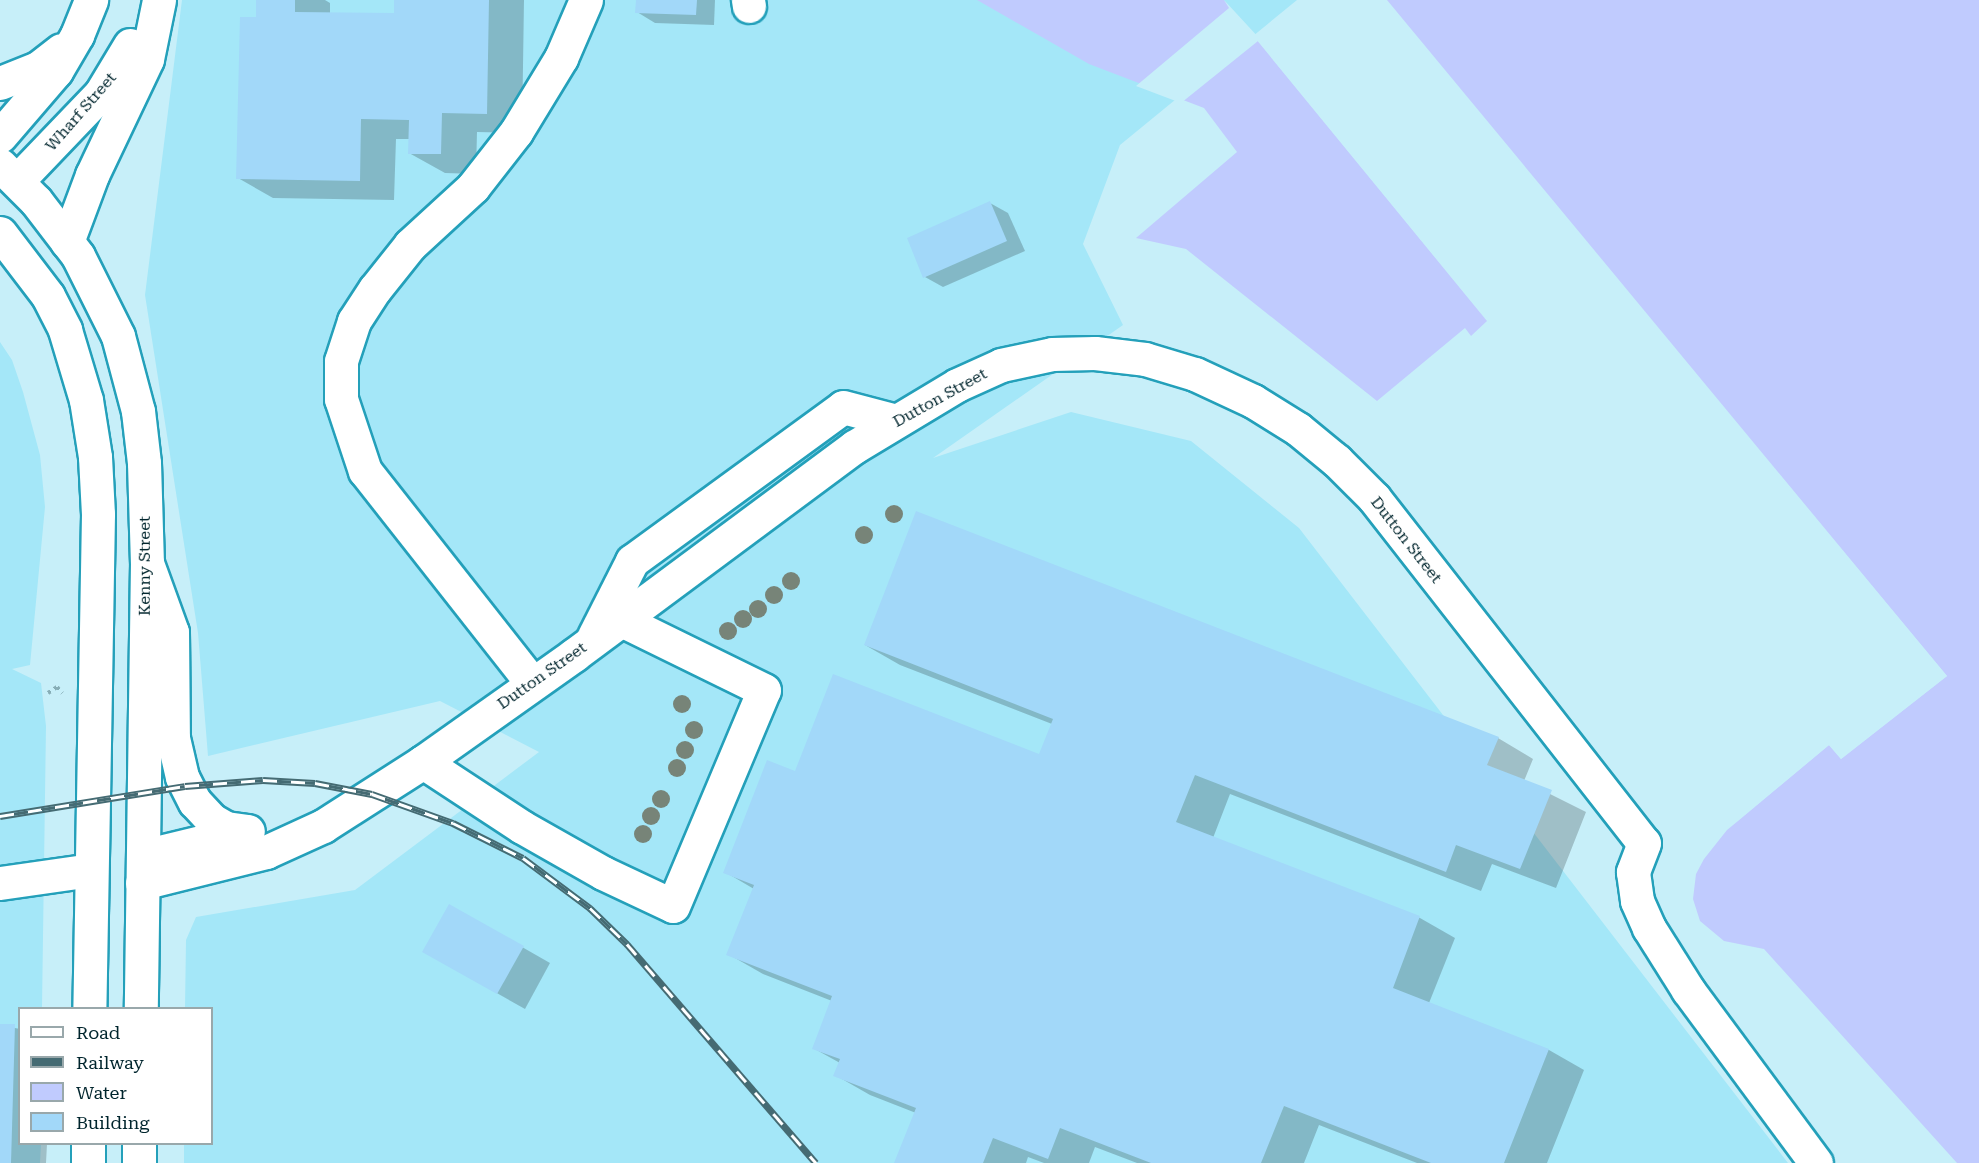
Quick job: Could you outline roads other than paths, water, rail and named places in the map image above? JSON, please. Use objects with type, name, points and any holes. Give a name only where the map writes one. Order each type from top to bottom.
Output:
[{"type":"main road","points":[[40,92],[77,35],[91,0]]},
{"type":"main road","points":[[0,136],[97,27],[113,0]]},
{"type":"main road","name":"Wharf Street","points":[[6,178],[110,81],[129,49],[143,0]]},
{"type":"main road","points":[[67,242],[88,185],[147,59],[159,0]]},
{"type":"main road","points":[[532,684],[365,471],[340,399],[341,361],[354,321],[375,289],[410,245],[473,187],[516,132],[561,58],[586,0]]},
{"type":"main road","points":[[0,83],[38,68],[77,35]]},
{"type":"main road","name":"Kenny Street","points":[[6,178],[67,242],[104,303],[129,373],[144,454],[147,564],[141,1007]]},
{"type":"main road","points":[[0,233],[37,280],[65,330],[87,400],[95,457],[98,514],[89,1007]]},
{"type":"main road","name":"Dutton Street","points":[[0,883],[91,870],[142,869],[292,842],[423,762],[590,643],[854,447],[896,421],[1001,365],[1052,354],[1095,353],[1146,359],[1195,374],[1253,401],[1314,442],[1374,498],[1644,843],[1633,872],[1637,901],[1650,928],[1688,990],[1816,1163]]},
{"type":"main road","points":[[590,643],[632,561],[833,414],[843,408],[896,421]]},
{"type":"main road","points":[[147,564],[172,632],[173,738],[182,777],[195,802],[212,820],[226,828],[248,831]]},
{"type":"main road","points":[[423,762],[522,827],[603,873],[673,906],[764,690],[621,620]]},
{"type":"main road","name":"Dutton Street","points":[[142,869],[248,831],[313,818],[358,802]]},
{"type":"main road","points":[[87,1163],[88,1145]]},
{"type":"main road","points":[[139,1145],[139,1163]]},
{"type":"water","points":[[977,0],[1224,0],[1487,321],[1471,336],[1465,328],[1377,401],[1186,249],[1136,238],[1237,152],[1204,108],[1089,64]]},
{"type":"water","points":[[1387,0],[1979,0],[1979,1163],[1957,1163],[1764,949],[1724,941],[1700,921],[1693,899],[1696,874],[1704,859],[1727,830],[1829,745],[1841,759],[1947,676]]},
{"type":"railway","points":[[0,816],[185,786],[263,780],[315,783],[372,794],[453,823],[523,858],[590,908],[627,944],[816,1163]]}]
